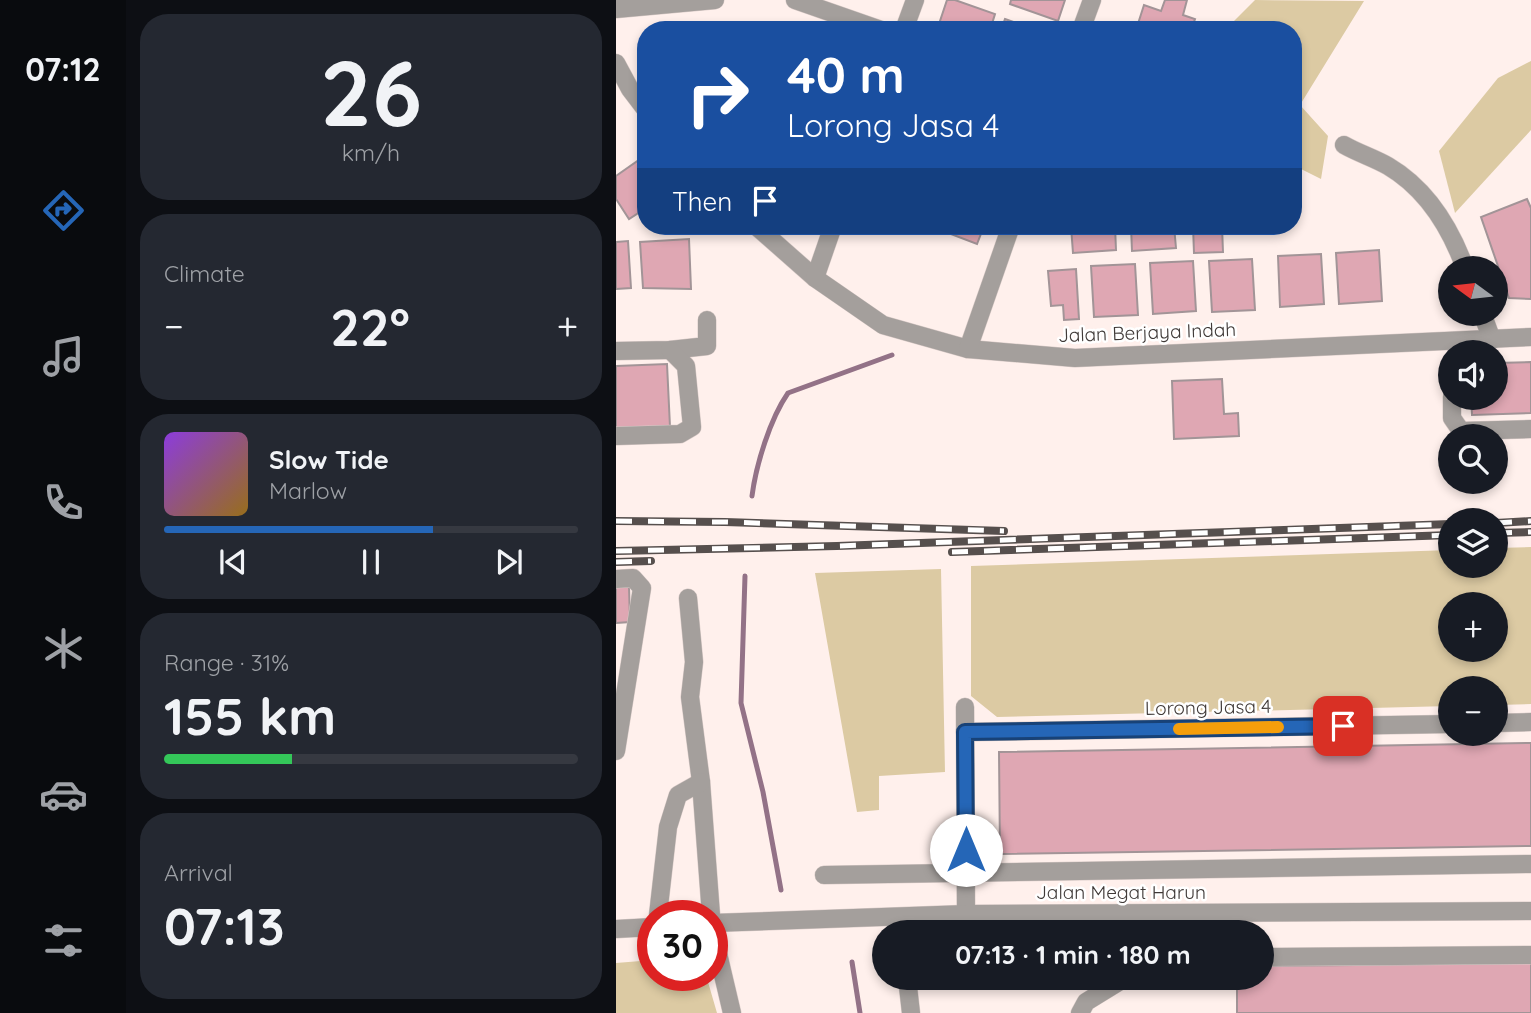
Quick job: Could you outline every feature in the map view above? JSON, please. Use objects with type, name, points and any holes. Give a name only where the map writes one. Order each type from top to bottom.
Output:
[{"type":"street","points":[[616,9],[715,0]]},
{"type":"street","points":[[795,0],[855,21]]},
{"type":"street","points":[[907,21],[915,0]]},
{"type":"street","points":[[1084,21],[1092,0]]},
{"type":"street","points":[[616,63],[637,98]]},
{"type":"street","points":[[1344,145],[1388,166],[1418,188],[1440,215],[1460,256]]},
{"type":"street","name":"Jalan Berjaya Indah","points":[[766,235],[815,278],[883,325],[968,349],[1075,358],[1438,346]]},
{"type":"street","points":[[815,278],[831,235]]},
{"type":"street","points":[[968,349],[1008,235]]},
{"type":"street","points":[[616,351],[707,346],[707,320]]},
{"type":"street","points":[[1487,326],[1492,340]]},
{"type":"street","name":"Jalan Berjaya Indah","points":[[1492,340],[1531,337]]},
{"type":"street","points":[[616,436],[680,434],[692,427],[686,366],[670,350]]},
{"type":"street","points":[[1452,410],[1452,418],[1461,431],[1531,429]]},
{"type":"street","points":[[616,579],[633,578],[642,588],[625,649],[617,742]]},
{"type":"street","points":[[688,598],[694,663],[690,697],[701,782],[709,900]]},
{"type":"street","points":[[965,707],[966,914]]},
{"type":"street","points":[[1508,723],[1531,722]]},
{"type":"street","name":"Lorong Jasa 4","points":[[965,732],[1438,724]]},
{"type":"street","points":[[660,900],[668,827],[678,795],[701,782]]},
{"type":"street","name":"Jalan Megat Harun","points":[[824,875],[1531,864]]},
{"type":"street","name":"Jalan Megat Harun","points":[[928,920],[966,914],[1531,911]]},
{"type":"street","name":"Jalan Megat Harun","points":[[728,926],[872,924]]},
{"type":"street","points":[[616,929],[637,928]]},
{"type":"street","points":[[1274,957],[1531,955]]},
{"type":"street","points":[[908,990],[911,1013]]},
{"type":"street","points":[[1080,1013],[1086,1002],[1106,990]]},
{"type":"street","points":[[727,991],[732,1013]]},
{"type":"shaded area","points":[[1255,0],[1364,1],[1302,102],[1302,21],[1234,21]]},
{"type":"shaded area","points":[[1531,61],[1531,130],[1455,213],[1439,151],[1498,78]]},
{"type":"shaded area","points":[[1302,107],[1328,136],[1321,179],[1302,170]]},
{"type":"shaded area","points":[[1531,547],[1531,704],[1508,705],[1508,676],[1438,676],[1438,706],[997,717],[971,696],[971,566],[1438,550],[1438,578],[1508,578],[1508,548]]},
{"type":"shaded area","points":[[941,569],[945,772],[879,776],[879,810],[857,812],[815,573]]},
{"type":"shaded area","points":[[637,961],[637,991],[711,991],[717,1013],[616,1013],[616,963]]},
{"type":"building","points":[[947,0],[955,0],[995,14],[993,21],[940,21]]},
{"type":"building","points":[[1011,0],[1065,0],[1058,21],[1010,4]]},
{"type":"building","points":[[1165,0],[1187,0],[1183,15],[1195,19],[1139,21],[1144,5],[1161,11]]},
{"type":"building","points":[[637,161],[637,214],[629,219],[616,199],[616,176]]},
{"type":"building","points":[[1527,199],[1531,208],[1531,299],[1509,298],[1508,256],[1494,256],[1481,217]]},
{"type":"building","points":[[954,235],[980,235],[977,244]]},
{"type":"building","points":[[1072,235],[1115,235],[1116,250],[1073,253]]},
{"type":"building","points":[[1131,235],[1175,235],[1176,248],[1132,251]]},
{"type":"building","points":[[1193,235],[1222,235],[1223,252],[1194,253]]},
{"type":"building","points":[[689,239],[691,289],[643,288],[640,242]]},
{"type":"building","points":[[628,241],[631,288],[616,289],[616,242]]},
{"type":"building","points":[[1379,250],[1382,301],[1339,304],[1336,253]]},
{"type":"building","points":[[1321,254],[1324,304],[1280,307],[1278,256]]},
{"type":"building","points":[[1252,259],[1255,310],[1212,312],[1209,261]]},
{"type":"building","points":[[1193,261],[1196,311],[1153,314],[1150,263]]},
{"type":"building","points":[[1135,264],[1138,315],[1094,317],[1091,266]]},
{"type":"building","points":[[1076,269],[1079,319],[1064,320],[1063,305],[1051,306],[1048,271]]},
{"type":"building","points":[[1531,362],[1531,413],[1472,415],[1472,410],[1508,410],[1508,363]]},
{"type":"building","points":[[667,364],[670,427],[616,429],[616,366]]},
{"type":"building","points":[[1222,379],[1224,414],[1238,413],[1239,436],[1174,439],[1172,381]]},
{"type":"building","points":[[629,586],[630,622],[616,623],[616,587]]},
{"type":"building","points":[[1508,743],[1531,743],[1531,846],[1000,854],[999,752],[1438,745],[1508,746]]},
{"type":"building","points":[[1531,963],[1531,1013],[1237,1013],[1237,990],[1274,990],[1274,966]]},
{"type":"waterway","points":[[752,496],[765,443],[775,416],[788,393],[892,355]]},
{"type":"waterway","points":[[745,576],[741,703],[763,792],[781,890]]},
{"type":"waterway","points":[[852,962],[860,1013]]},
{"type":"railway","points":[[616,521],[1004,531]]},
{"type":"railway","points":[[1508,522],[1531,521]]},
{"type":"railway","points":[[616,551],[837,546],[1438,524]]},
{"type":"railway","points":[[1508,533],[1531,532]]},
{"type":"railway","points":[[952,552],[1438,535]]},
{"type":"railway","points":[[616,562],[651,561]]},
{"type":"slow traffic","points":[[1179,729],[1278,727]]},
{"type":"route","points":[[966,850],[965,732],[1343,726]]}]
